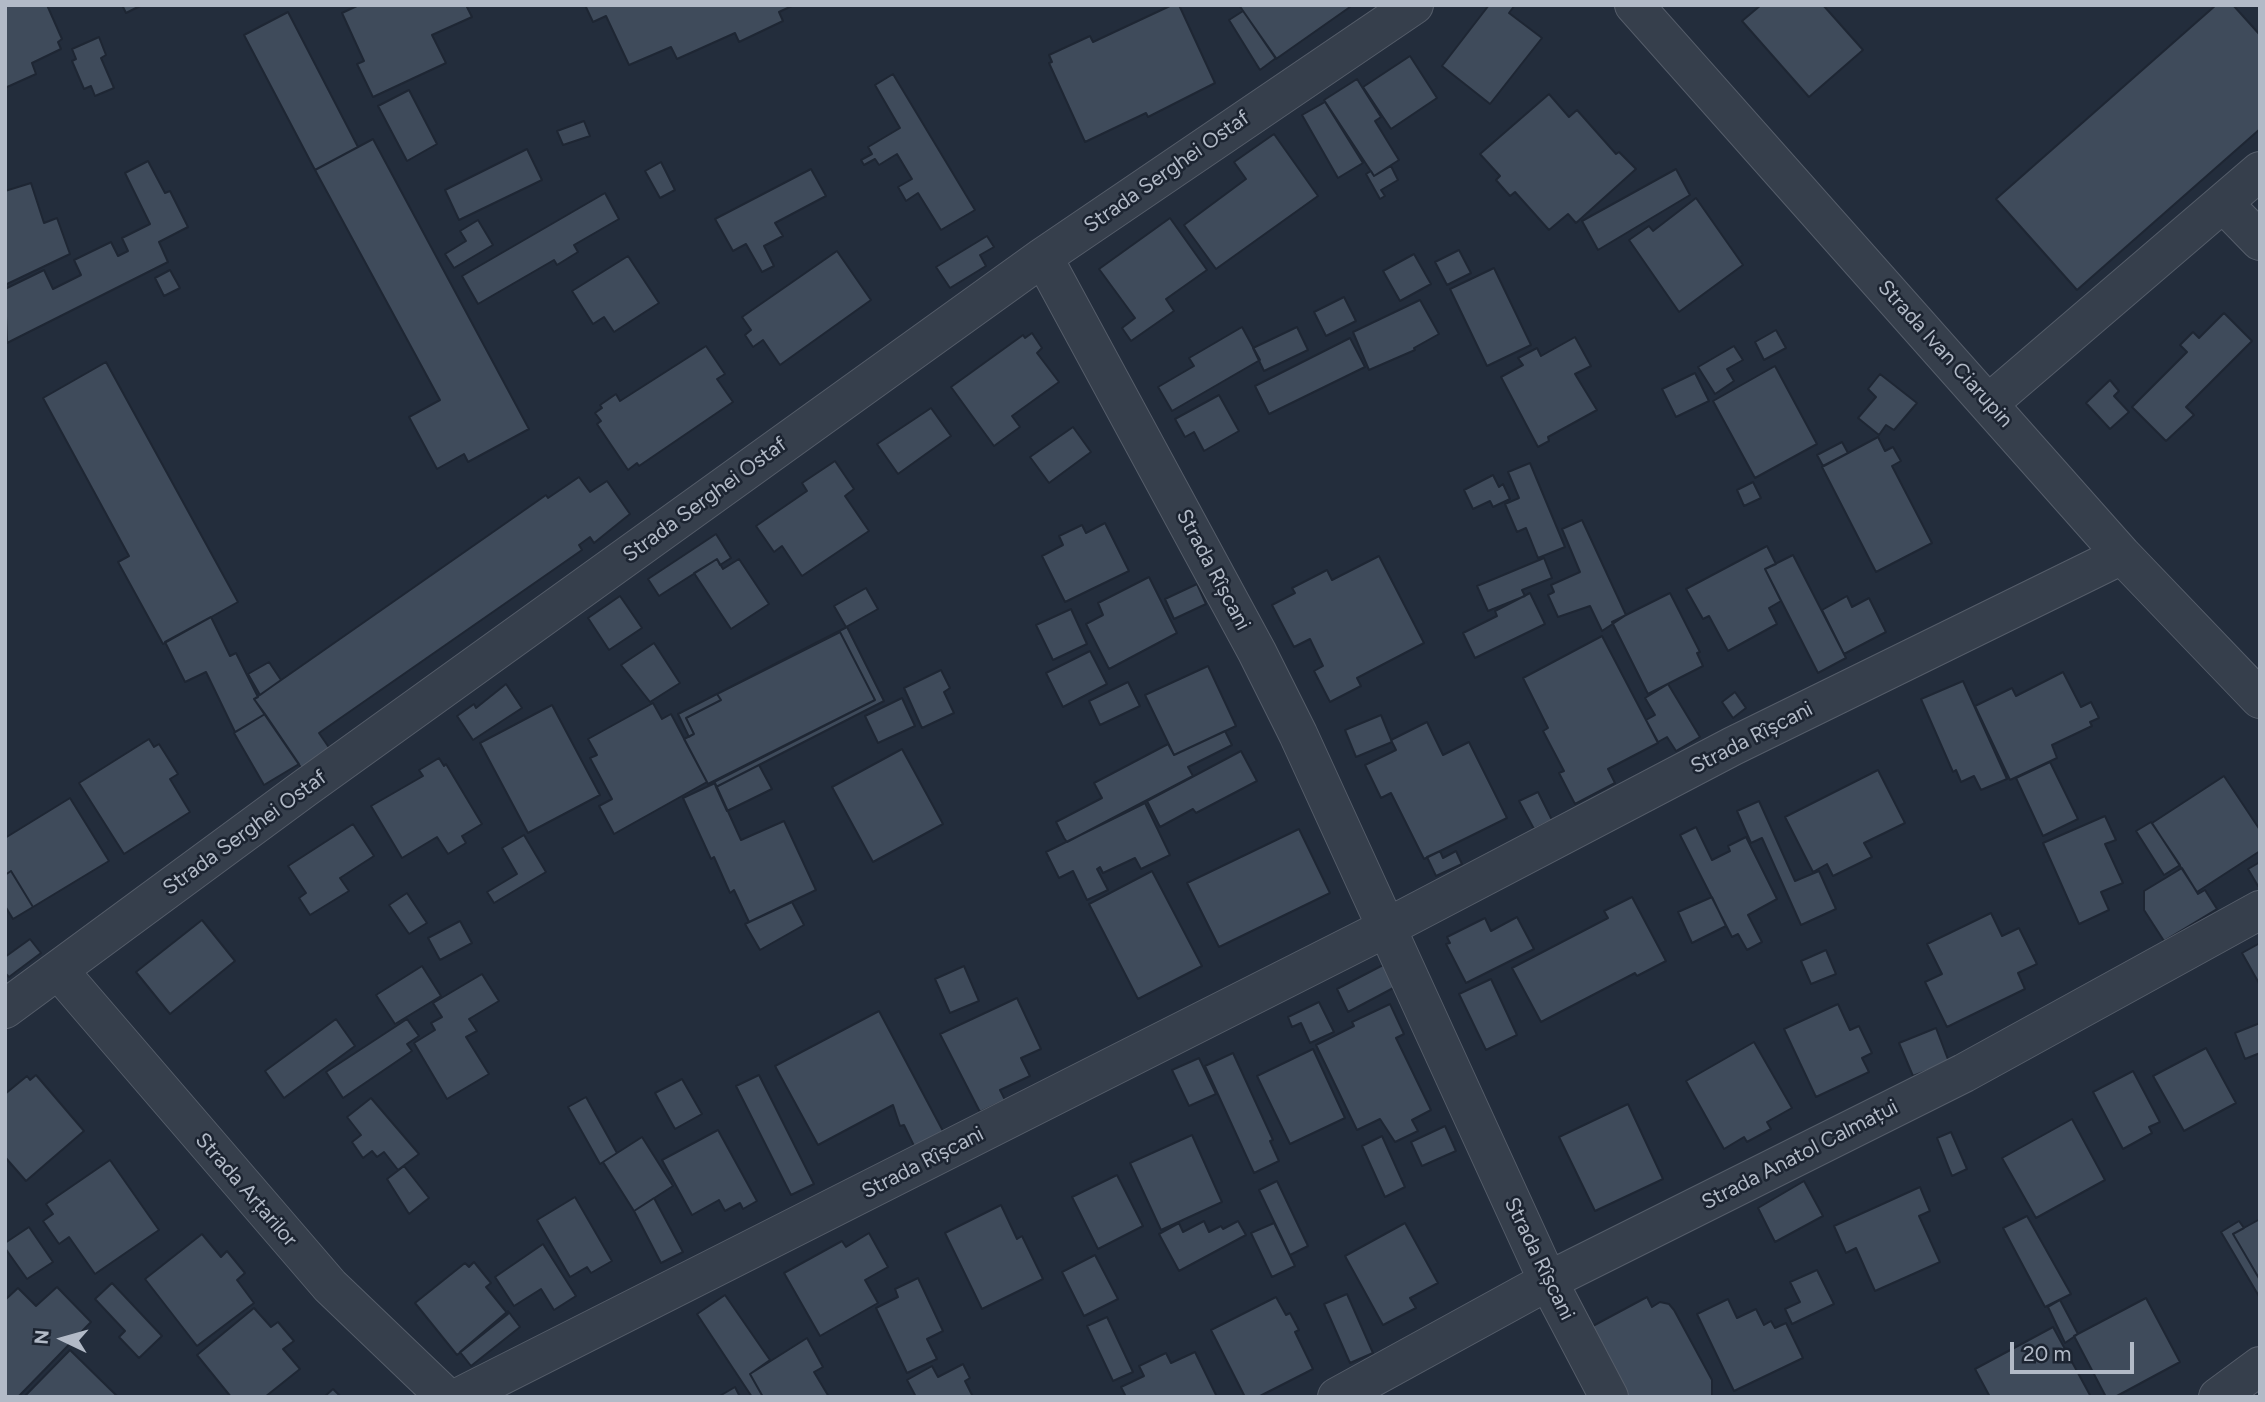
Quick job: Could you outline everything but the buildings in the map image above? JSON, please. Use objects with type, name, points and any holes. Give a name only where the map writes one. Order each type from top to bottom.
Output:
[{"type":"street","name":"Strada Serghei Ostaf","points":[[5,1009],[305,788],[1043,257],[1414,5]]},
{"type":"street","name":"Strada Ivan Ciarupin","points":[[1634,5],[2122,555],[2260,699]]},
{"type":"street","points":[[1988,404],[2260,171]]},
{"type":"street","points":[[2223,202],[2260,241]]},
{"type":"street","name":"Strada Rîșcani","points":[[1043,257],[1257,652],[1548,1281],[1609,1397]]},
{"type":"street","name":"Strada Rîșcani","points":[[459,1397],[1386,928],[1733,746],[2122,555]]},
{"type":"street","name":"Strada Anatol Calmațui","points":[[1337,1397],[1548,1281],[1964,1073],[2260,909]]},
{"type":"street","name":"Strada Arțarilor","points":[[59,971],[330,1286],[446,1397]]},
{"type":"street","points":[[2218,1397],[2260,1366]]}]
